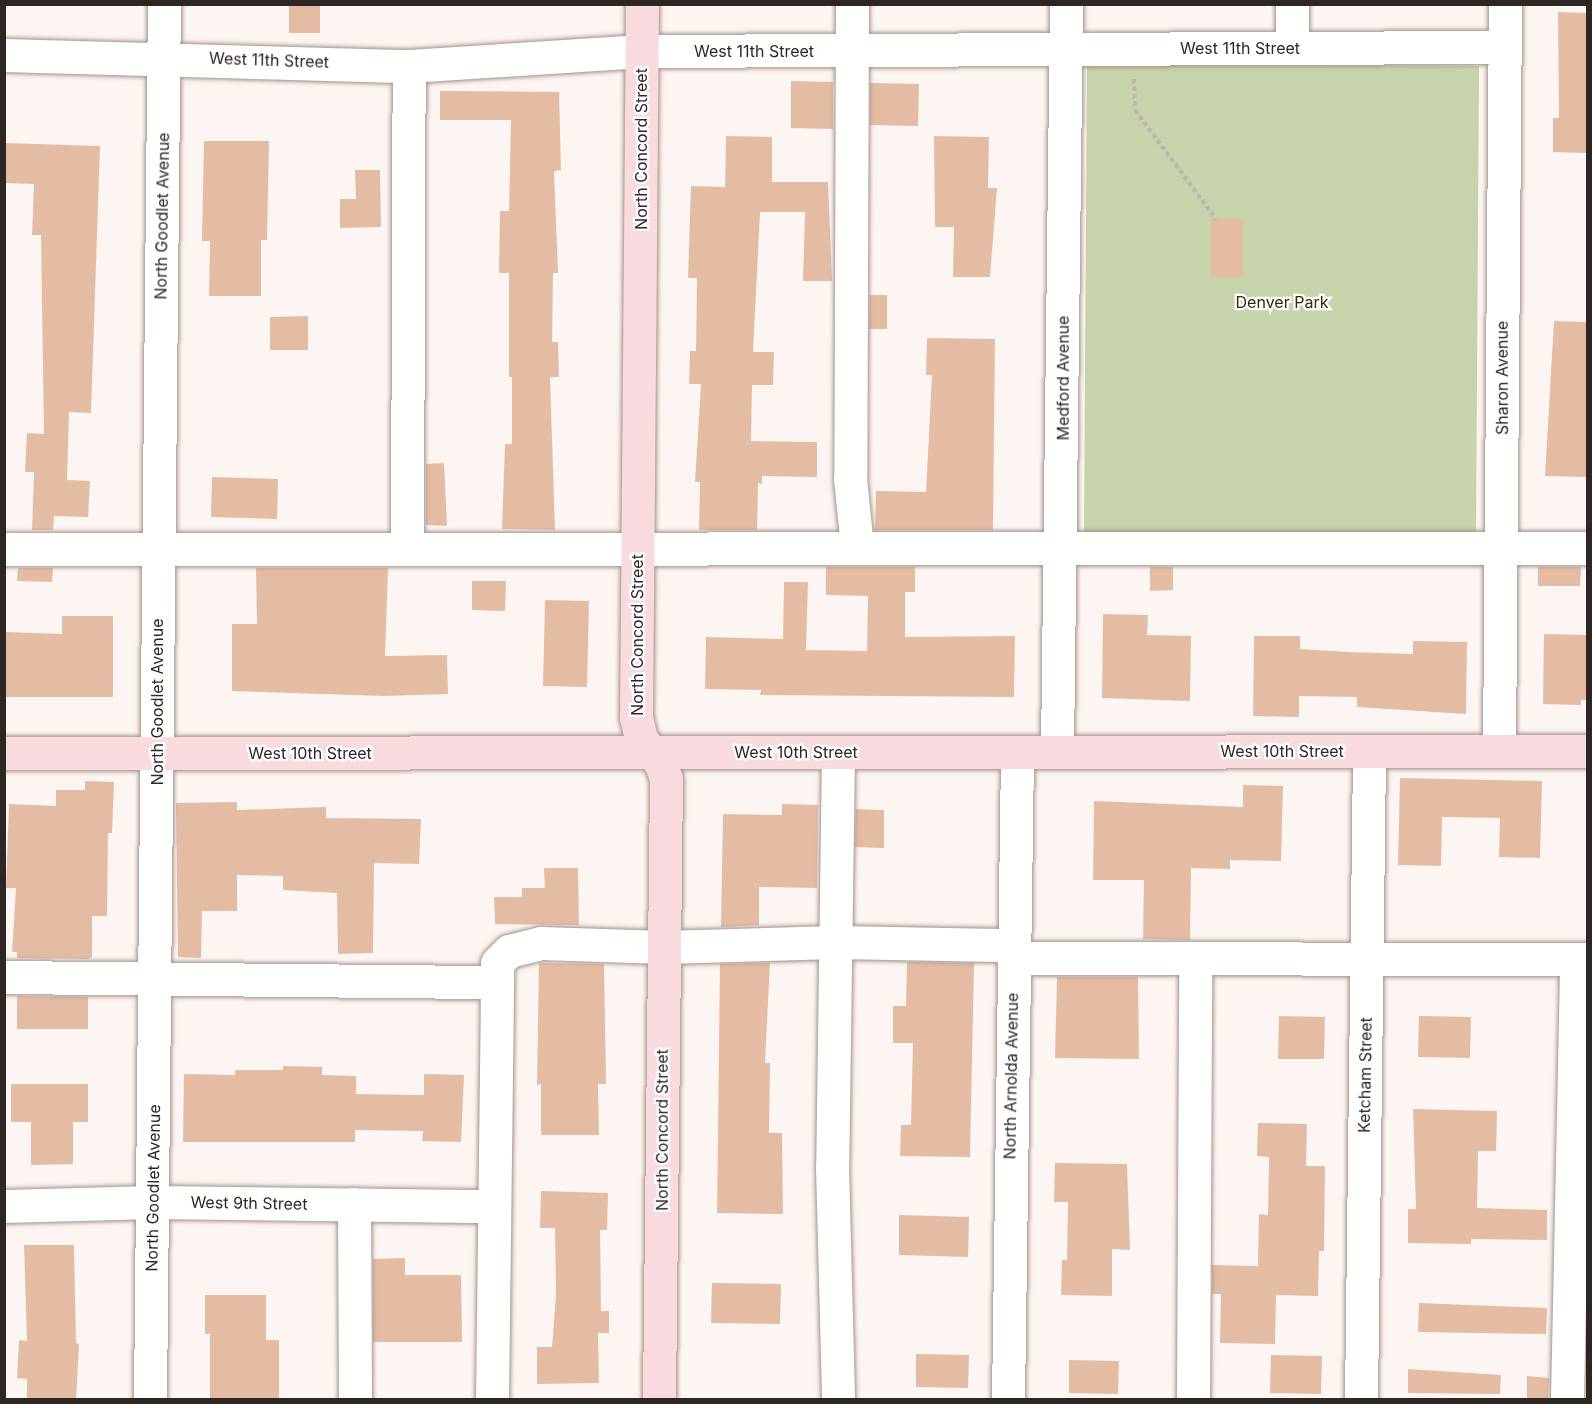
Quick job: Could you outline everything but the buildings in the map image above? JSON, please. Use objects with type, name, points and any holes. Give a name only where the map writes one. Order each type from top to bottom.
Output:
[{"type":"main road","name":"North Concord Street","points":[[642,4],[636,724],[641,739],[666,779],[658,1400]]},
{"type":"main road","name":"West 10th Street","points":[[4,753],[1587,751]]},
{"type":"street","name":"North Goodlet Avenue","points":[[150,1400],[164,4]]},
{"type":"street","points":[[852,4],[849,478],[857,547]]},
{"type":"street","name":"Medford Avenue","points":[[1056,752],[1062,548],[1066,4]]},
{"type":"street","points":[[1292,4],[1292,48]]},
{"type":"street","name":"Sharon Avenue","points":[[1499,751],[1505,4]]},
{"type":"street","name":"West 11th Street","points":[[4,55],[164,57],[409,66],[642,51],[1504,47]]},
{"type":"street","points":[[407,548],[409,66]]},
{"type":"street","points":[[4,549],[407,548],[609,551],[637,547],[1587,548]]},
{"type":"street","name":"Ketcham Street","points":[[1361,1400],[1369,751]]},
{"type":"street","points":[[838,752],[832,1166],[838,1400]]},
{"type":"street","name":"North Arnolda Avenue","points":[[1008,1400],[1017,752]]},
{"type":"street","points":[[492,1400],[497,963],[509,951],[541,944],[664,947],[835,942],[1195,959],[1582,959],[1567,1400]]},
{"type":"street","points":[[1193,1400],[1195,959]]},
{"type":"street","points":[[4,977],[497,982]]},
{"type":"street","name":"West 9th Street","points":[[4,1206],[153,1202],[493,1206]]},
{"type":"street","points":[[354,1204],[356,1400]]},
{"type":"path","points":[[1134,49],[1135,110],[1216,219]]},
{"type":"green space","name":"Denver Park","points":[[1087,64],[1479,66],[1476,539],[1084,537]]}]
